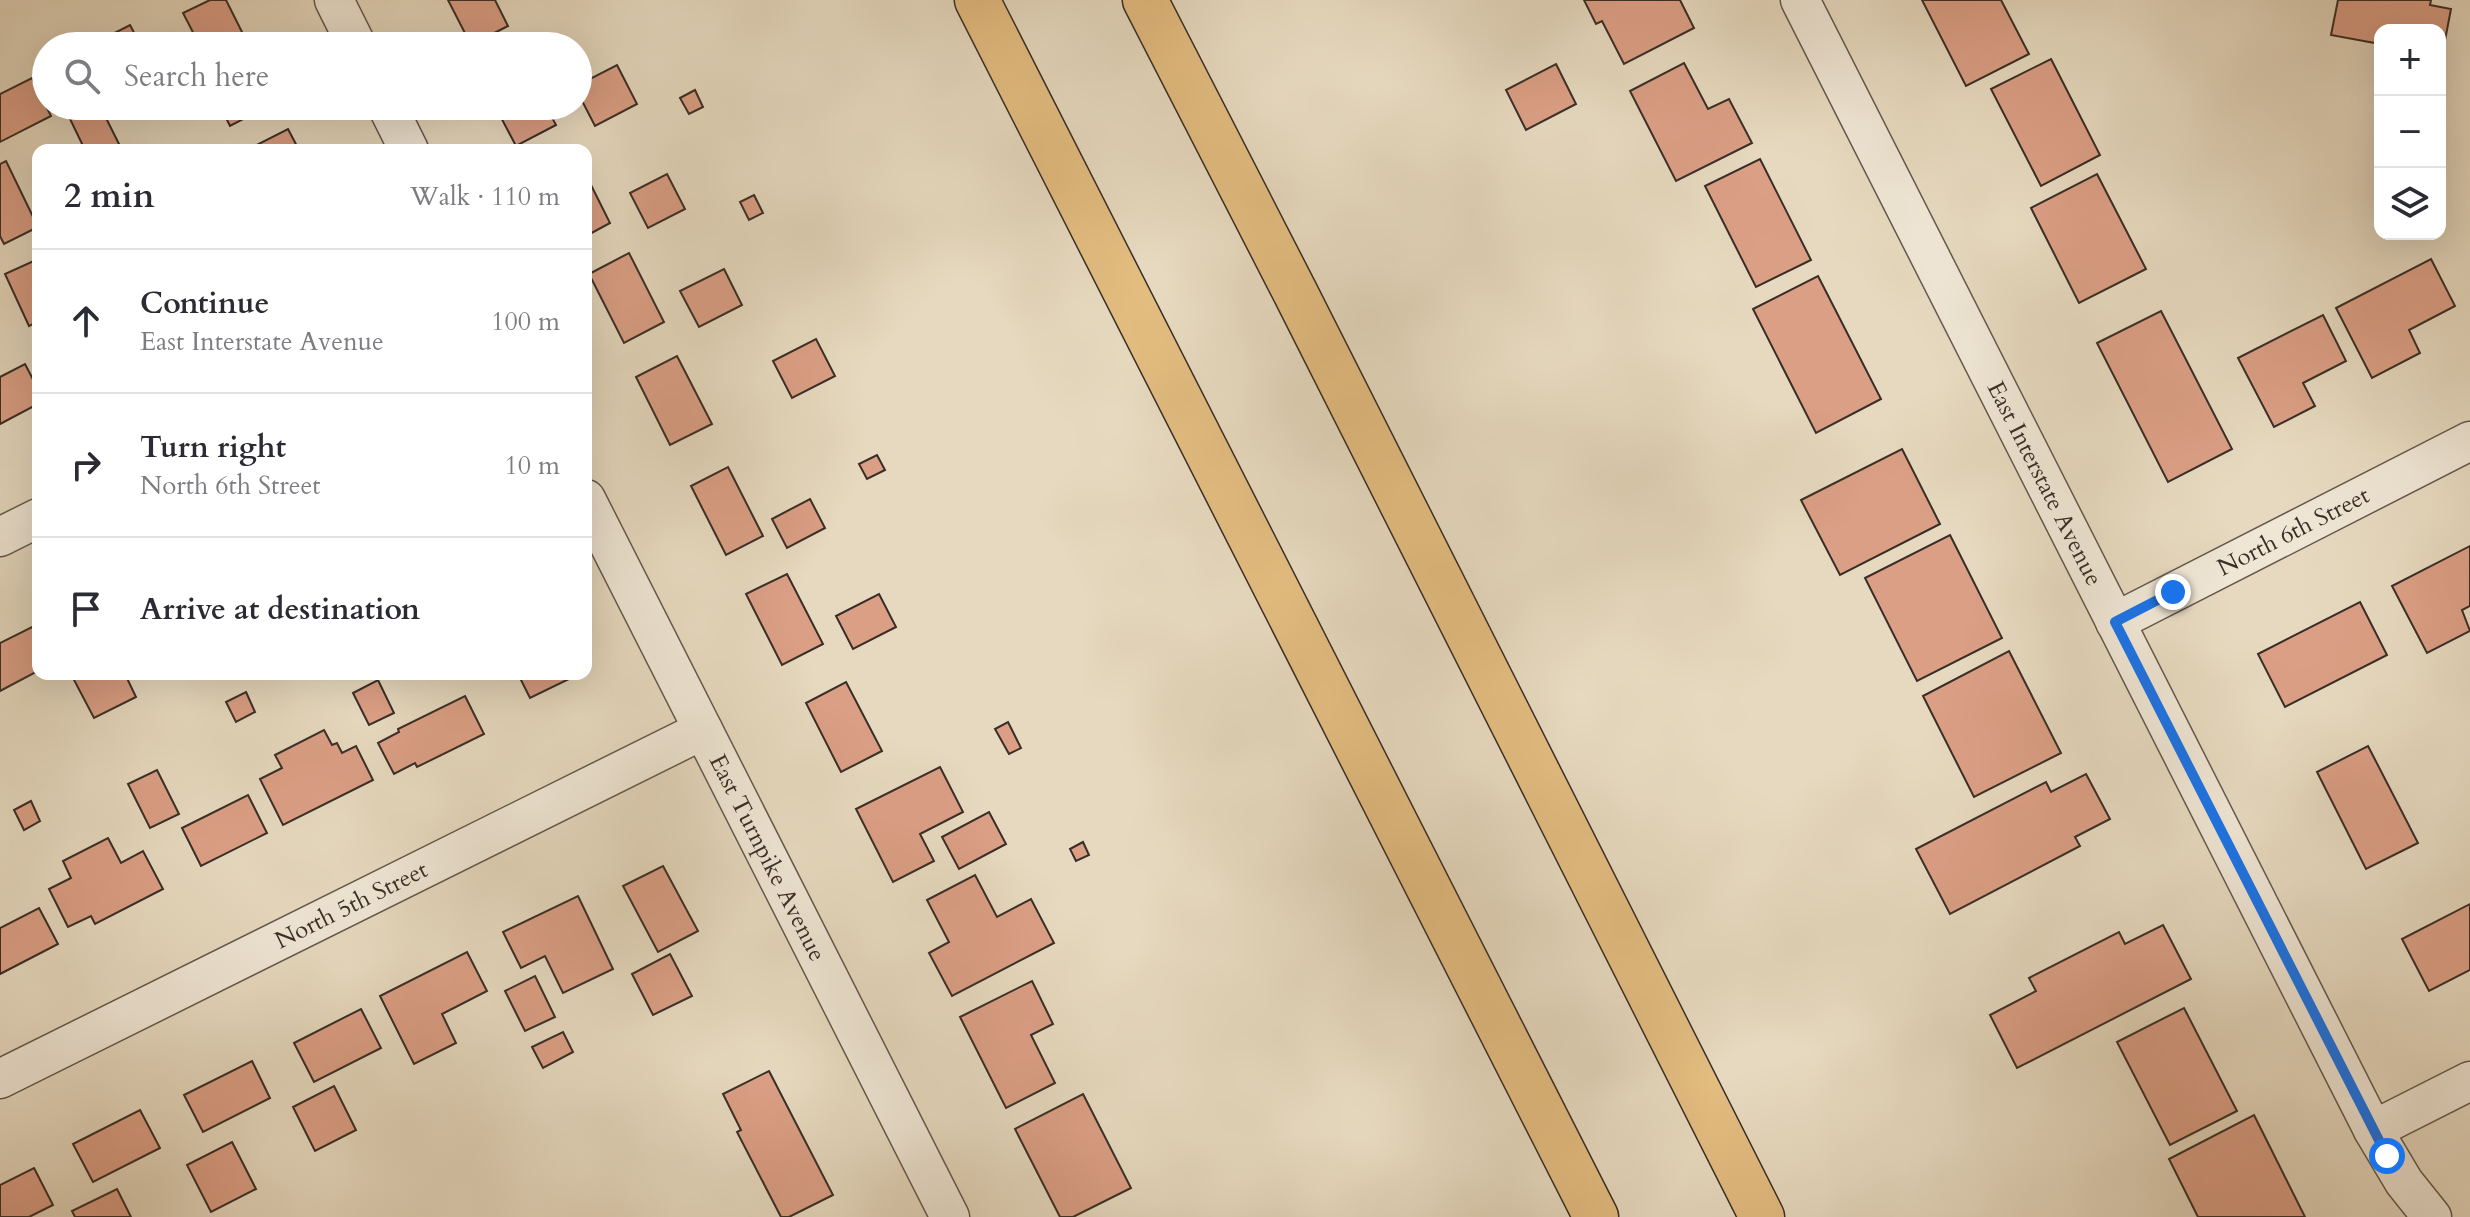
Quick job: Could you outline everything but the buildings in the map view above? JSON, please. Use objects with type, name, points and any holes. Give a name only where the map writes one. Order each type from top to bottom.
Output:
[{"type":"highway","points":[[977,0],[1596,1217]]},
{"type":"highway","points":[[1145,0],[1762,1217]]},
{"type":"street","points":[[334,0],[350,32]]},
{"type":"street","name":"East Interstate Avenue","points":[[1800,0],[2373,1130],[2404,1182],[2432,1217]]},
{"type":"street","points":[[394,120],[406,144]]},
{"type":"street","name":"North 6th Street","points":[[2115,622],[2470,441]]},
{"type":"street","name":"East Turnpike Avenue","points":[[592,511],[950,1217]]},
{"type":"street","points":[[0,537],[32,521]]},
{"type":"street","name":"North 5th Street","points":[[0,1079],[703,730]]},
{"type":"street","points":[[2373,1130],[2470,1081]]},
{"type":"route","points":[[2173,592],[2115,622],[2387,1156]]}]
